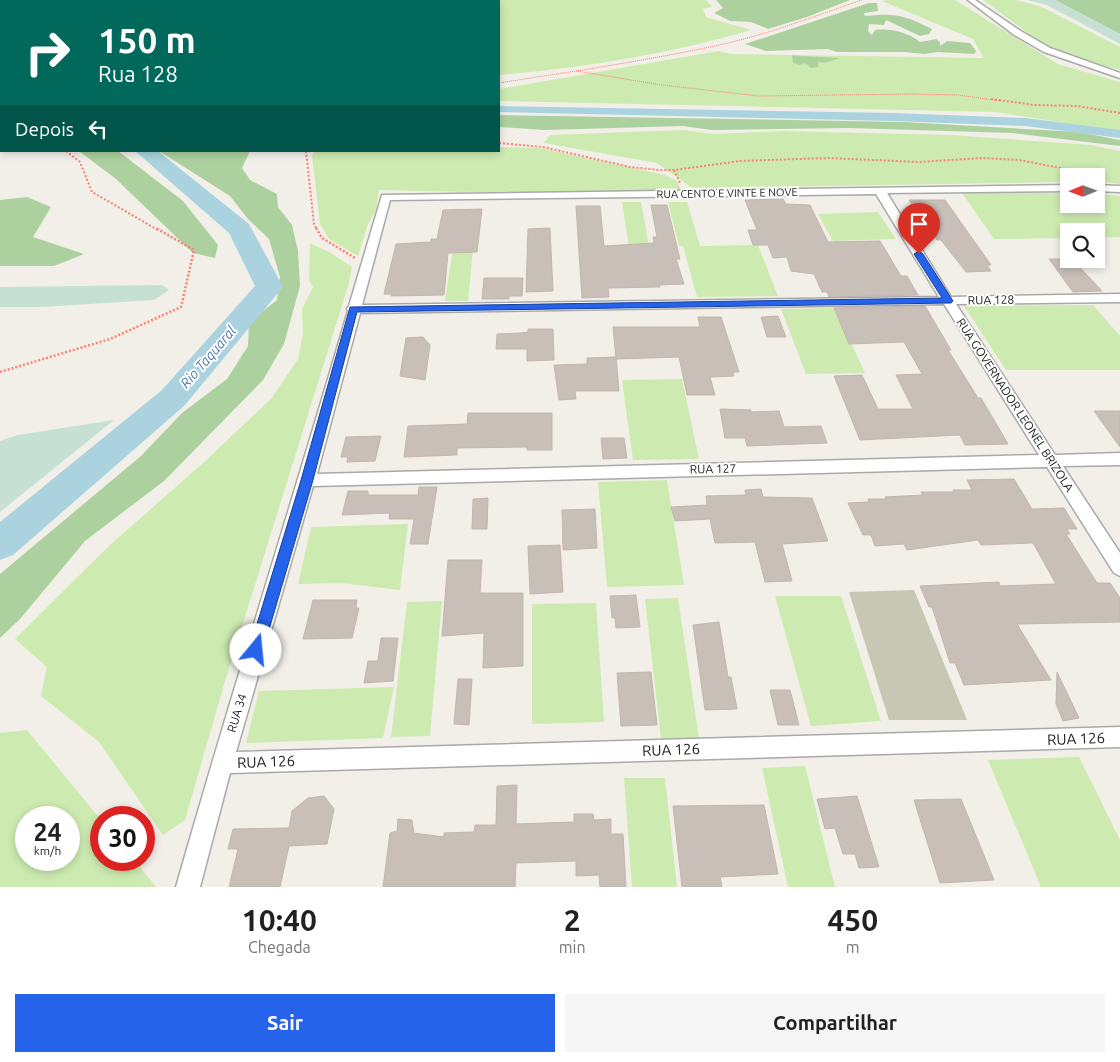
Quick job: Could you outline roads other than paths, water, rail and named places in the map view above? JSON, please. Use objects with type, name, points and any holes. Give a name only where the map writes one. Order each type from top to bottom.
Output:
[{"type":"street","points":[[971,0],[1016,32],[1047,50],[1120,76]]},
{"type":"street","name":"RUA CENTO E VINTE E NOVE","points":[[386,197],[1060,188]]},
{"type":"street","points":[[1105,188],[1120,189]]},
{"type":"street","name":"RUA GOVERNADOR LEONEL BRIZOLA","points":[[880,191],[948,301],[1120,568]]},
{"type":"street","name":"RUA 34","points":[[188,887],[222,763],[307,480],[353,309],[386,197]]},
{"type":"street","name":"RUA 128","points":[[353,309],[1120,298]]},
{"type":"street","name":"RUA 127","points":[[307,480],[1120,459]]},
{"type":"street","name":"RUA 126","points":[[222,763],[1120,738]]},
{"type":"waterway","points":[[500,109],[893,117],[1025,122],[1120,134]]},
{"type":"waterway","name":"Rio Taquaral","points":[[0,544],[173,398],[269,287],[240,229],[146,152]]}]
